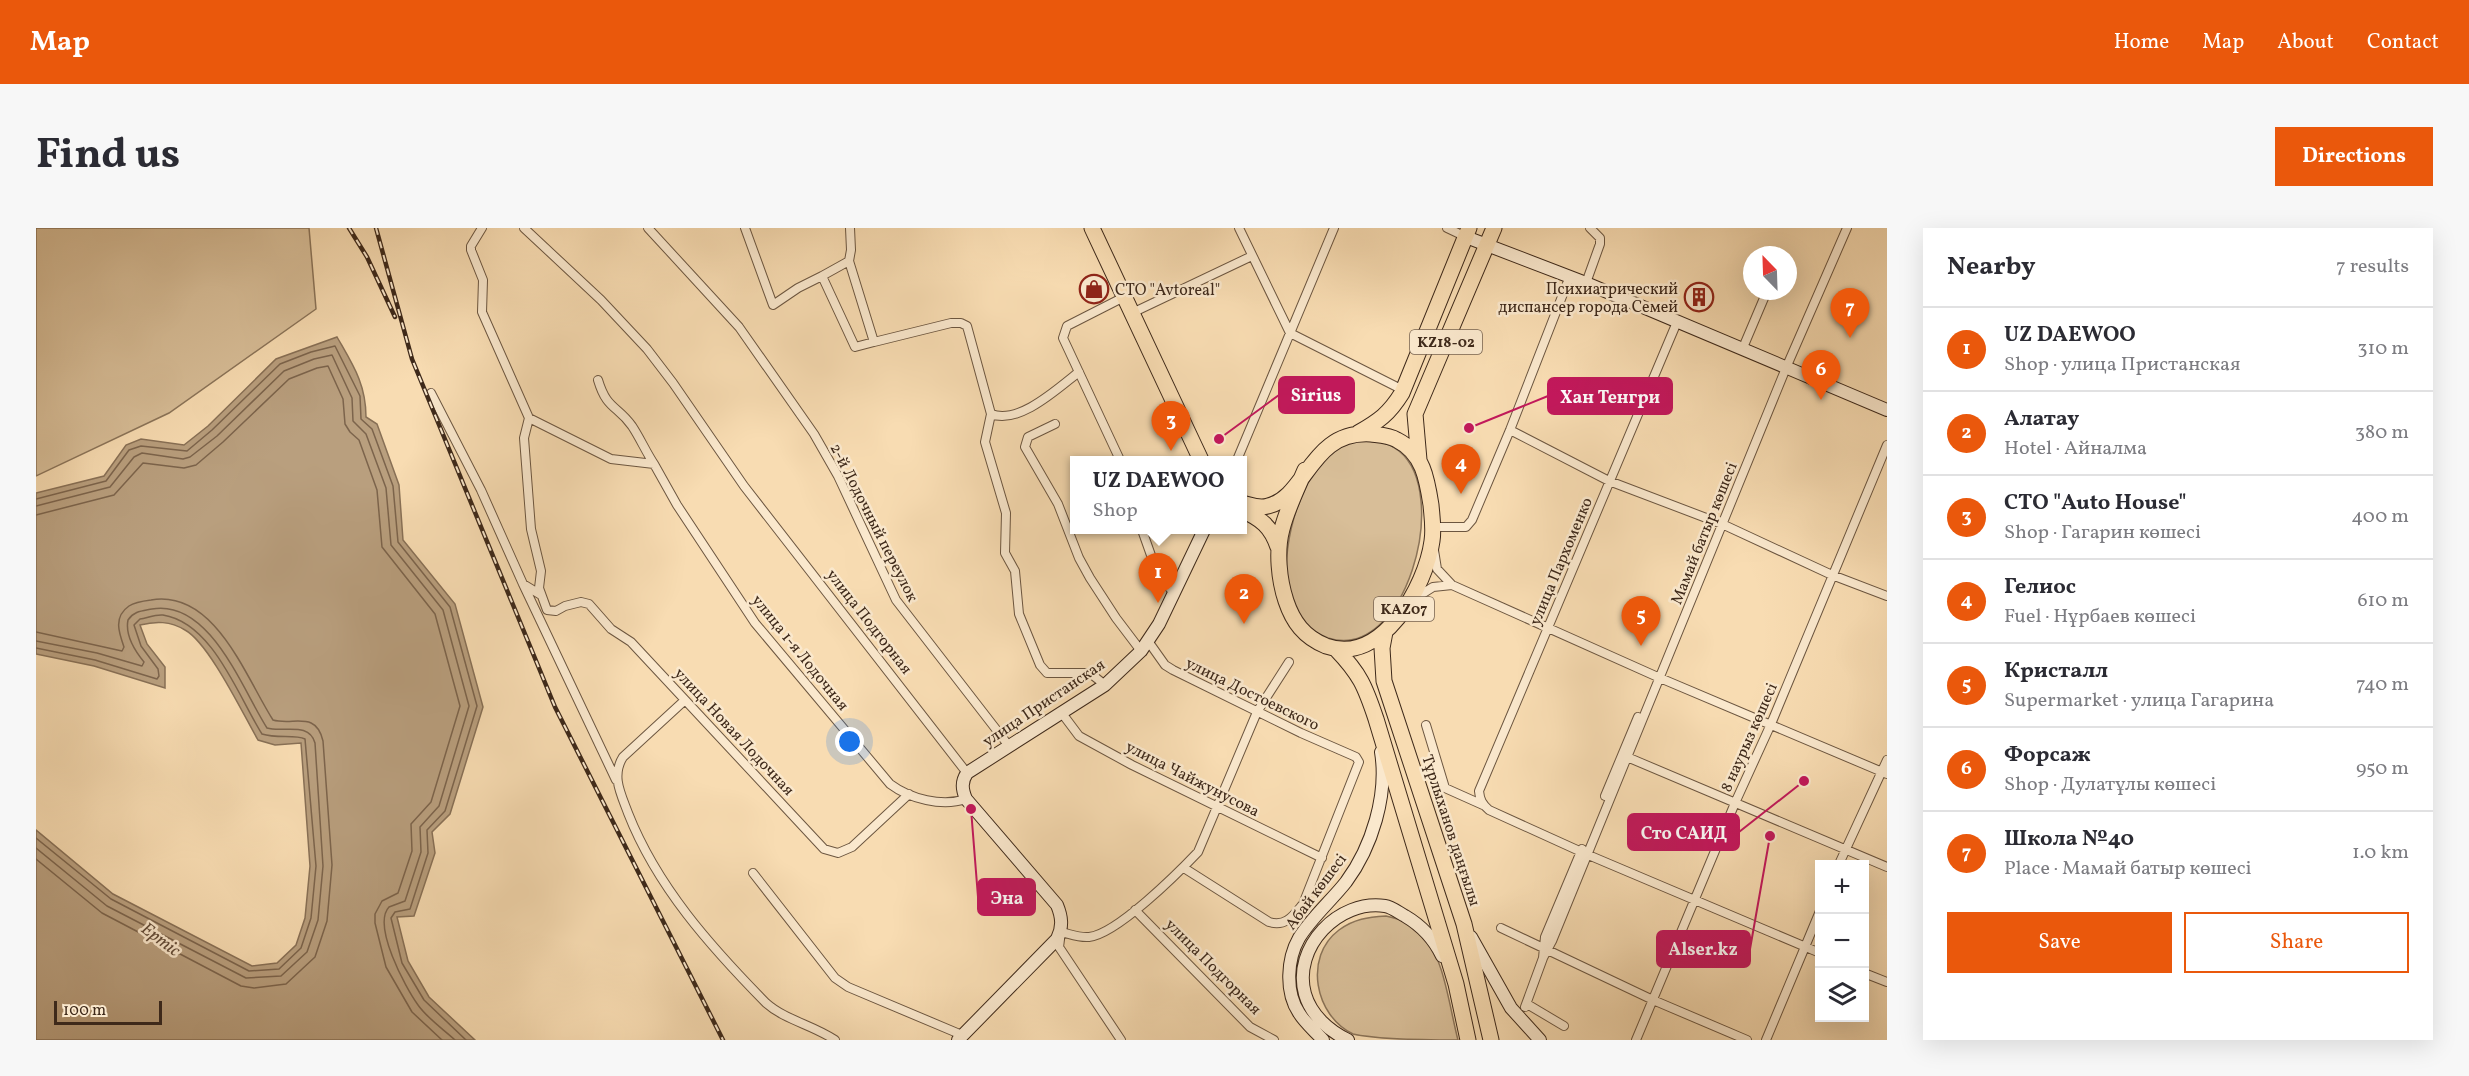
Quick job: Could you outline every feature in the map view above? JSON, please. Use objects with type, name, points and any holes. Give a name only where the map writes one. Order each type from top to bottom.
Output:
[{"type":"highway","points":[[1092,228],[1199,456]]},
{"type":"highway","name":"KZ18-02","points":[[1419,460],[1415,414],[1494,228]]},
{"type":"highway","name":"KZ18-02","points":[[1358,433],[1381,420],[1392,409],[1403,390],[1467,232]]},
{"type":"highway","points":[[1247,504],[1257,507],[1274,504],[1283,499],[1320,454],[1338,440],[1358,433]]},
{"type":"highway","name":"KAZ07","points":[[1336,649],[1362,645],[1385,632],[1405,608],[1422,578],[1434,527],[1427,475],[1419,460],[1400,441],[1387,436],[1358,433]]},
{"type":"highway","points":[[1305,470],[1281,531],[1279,552],[1282,590],[1292,619],[1312,640],[1336,649],[1364,683],[1456,984],[1468,1038]]},
{"type":"highway","points":[[1247,512],[1269,526],[1279,552]]},
{"type":"highway","name":"Тұрлыханов даңғылы","points":[[1385,632],[1382,648],[1384,681],[1464,924],[1489,1033]]},
{"type":"street","points":[[482,228],[471,246],[483,280],[482,312],[529,418],[524,438],[526,474],[531,529],[541,571],[539,588],[541,595]]},
{"type":"street","name":"улица Подгорная","points":[[524,228],[601,300],[647,349],[744,486],[967,773]]},
{"type":"street","name":"2-й Лодочный переулок","points":[[648,228],[739,327],[814,434],[838,476],[896,600],[1009,746]]},
{"type":"street","points":[[745,228],[773,305],[798,288],[849,261]]},
{"type":"street","points":[[850,228],[849,261],[874,342]]},
{"type":"street","points":[[1239,228],[1290,333],[1403,390]]},
{"type":"street","points":[[1239,456],[1334,228]]},
{"type":"street","points":[[1448,228],[1467,232],[1487,244],[1570,276],[1887,410]]},
{"type":"street","points":[[1586,283],[1600,244],[1600,237],[1590,228]]},
{"type":"street","name":"Мамай батыр көшесі","points":[[1564,1026],[1526,1006],[1546,948],[1583,853],[1847,228]]},
{"type":"street","points":[[1132,313],[1252,256]]},
{"type":"street","points":[[822,276],[855,347],[951,322],[967,326],[991,414],[985,442],[1006,513],[1005,553],[1015,571],[1019,614],[1040,664],[1047,673],[1089,673],[1105,685]]},
{"type":"street","points":[[1434,527],[1466,527],[1472,520],[1570,276]]},
{"type":"street","points":[[1118,456],[1063,338],[1064,329],[1067,326],[1124,297]]},
{"type":"street","points":[[1742,350],[1763,300]]},
{"type":"street","name":"улица Пархоменко","points":[[1486,807],[1479,791],[1677,322]]},
{"type":"street","points":[[991,414],[1007,418],[1044,400],[1078,372]]},
{"type":"street","name":"улица 1-я Лодочная","points":[[598,380],[609,405],[631,425],[677,505],[755,623],[890,783],[899,791],[949,803],[966,799]]},
{"type":"street","points":[[431,393],[481,490],[616,780],[639,842],[650,861],[714,949],[773,1010],[835,1040]]},
{"type":"street","points":[[529,418],[611,459],[654,464]]},
{"type":"street","name":"улица Достоевского","points":[[1055,424],[1028,437],[1026,447],[1058,504],[1079,558],[1116,618],[1144,646],[1173,670],[1257,712],[1356,757],[1358,768],[1322,858]]},
{"type":"street","points":[[1510,430],[1609,481],[1722,525],[1832,575],[1887,596]]},
{"type":"street","name":"8 наурыз көшесі","points":[[1636,1040],[1887,445]]},
{"type":"street","points":[[1143,534],[1161,581],[1174,592]]},
{"type":"street","name":"улица Пристанская","points":[[967,773],[1105,685],[1144,646],[1202,534]]},
{"type":"street","points":[[1432,543],[1437,569],[1452,585],[1658,677],[1885,773]]},
{"type":"street","points":[[523,584],[541,595]]},
{"type":"street","points":[[1405,608],[1418,596],[1433,587],[1452,585]]},
{"type":"street","name":"улица Новая Лодочная","points":[[541,595],[550,612],[573,603],[589,604],[605,624],[631,642],[824,849],[830,852],[844,851],[852,847],[909,794]]},
{"type":"street","points":[[1061,932],[1080,937],[1099,934],[1135,910],[1184,868],[1198,852],[1257,712],[1289,662]]},
{"type":"street","name":"Мамай батыр көшесі","points":[[1583,853],[1627,757],[1658,677]]},
{"type":"street","points":[[616,780],[623,757],[685,700]]},
{"type":"street","name":"улица Чайжунусова","points":[[1061,712],[1080,736],[1132,765],[1322,858]]},
{"type":"street","name":"Абай көшесі","points":[[1323,1040],[1297,1011],[1290,988],[1292,953],[1299,937],[1347,880],[1362,855],[1379,810],[1383,766],[1376,718]]},
{"type":"street","points":[[1426,725],[1445,788],[1583,853],[1815,951]]},
{"type":"street","points":[[1627,757],[1887,867]]},
{"type":"street","points":[[1841,860],[1885,773],[1887,760]]},
{"type":"street","points":[[967,773],[962,785],[966,799],[1057,905],[1062,921],[1059,947],[1120,1040]]},
{"type":"street","points":[[1184,868],[1269,922],[1278,924],[1288,921],[1303,904],[1322,858]]},
{"type":"street","points":[[753,873],[835,978],[848,987],[960,1038],[1058,939],[1061,932]]},
{"type":"street","name":"Абай көшесі","points":[[1348,1040],[1333,1033],[1320,1021],[1305,994],[1304,973],[1307,955],[1319,933],[1341,913],[1363,906],[1387,906],[1417,923],[1435,942],[1456,984]]},
{"type":"street","name":"улица Подгорная","points":[[1135,910],[1250,1027],[1274,1040]]},
{"type":"street","points":[[1766,1040],[1819,914]]},
{"type":"street","points":[[1464,924],[1511,1008],[1540,1040]]},
{"type":"street","points":[[1501,928],[1747,1040]]},
{"type":"street","points":[[1869,975],[1887,982]]},
{"type":"shaded area","points":[[36,228],[309,228],[316,309],[169,413],[36,476]]},
{"type":"shaded area","points":[[1364,439],[1382,442],[1395,448],[1414,472],[1421,502],[1420,536],[1412,570],[1398,601],[1379,625],[1355,639],[1328,638],[1305,625],[1299,618],[1291,600],[1287,578],[1287,554],[1291,529],[1298,504],[1308,482],[1321,464],[1338,448]]},
{"type":"shaded area","points":[[1386,916],[1411,924],[1423,934],[1430,944],[1441,970],[1458,1040],[1390,1039],[1353,1034],[1330,1014],[1322,1000],[1318,985],[1321,955],[1328,941],[1350,923]]},
{"type":"water","name":"Ертіс","points":[[337,337],[358,375],[364,395],[366,417],[377,424],[399,485],[403,540],[455,604],[483,707],[450,814],[432,832],[435,853],[414,916],[397,917],[408,961],[429,997],[475,1040],[36,1040],[36,830],[113,894],[252,966],[277,963],[296,945],[305,918],[310,866],[301,743],[275,745],[258,740],[215,664],[194,637],[185,630],[163,623],[140,625],[147,644],[165,667],[165,688],[94,666],[36,654],[36,493],[104,476],[126,445],[141,439],[184,445],[208,426],[276,359]]},
{"type":"railway","points":[[349,228],[367,257],[395,317]]},
{"type":"railway","points":[[376,228],[412,359],[555,707],[723,1040]]},
{"type":"place","name":"СТО \"Avtoreal\"","points":[[1094,289]]},
{"type":"place","name":"Психиатрический диспансер города Семей","points":[[1699,297]]},
{"type":"place","name":"Школа №40","points":[[1850,338]]},
{"type":"place","name":"Форсаж","points":[[1821,400]]},
{"type":"place","name":"Хан Тенгри","points":[[1469,428]]},
{"type":"place","name":"Sirius","points":[[1219,439]]},
{"type":"place","name":"СТО \"Auto House\"","points":[[1171,451]]},
{"type":"place","name":"Гелиос","points":[[1461,494]]},
{"type":"place","name":"UZ DAEWOO","points":[[1158,603]]},
{"type":"place","name":"Алатау","points":[[1244,624]]},
{"type":"place","name":"Кристалл","points":[[1641,646]]},
{"type":"place","name":"Сто САИД","points":[[1804,781]]},
{"type":"place","name":"Эна","points":[[971,809]]},
{"type":"place","name":"Alser.kz","points":[[1770,836]]}]
